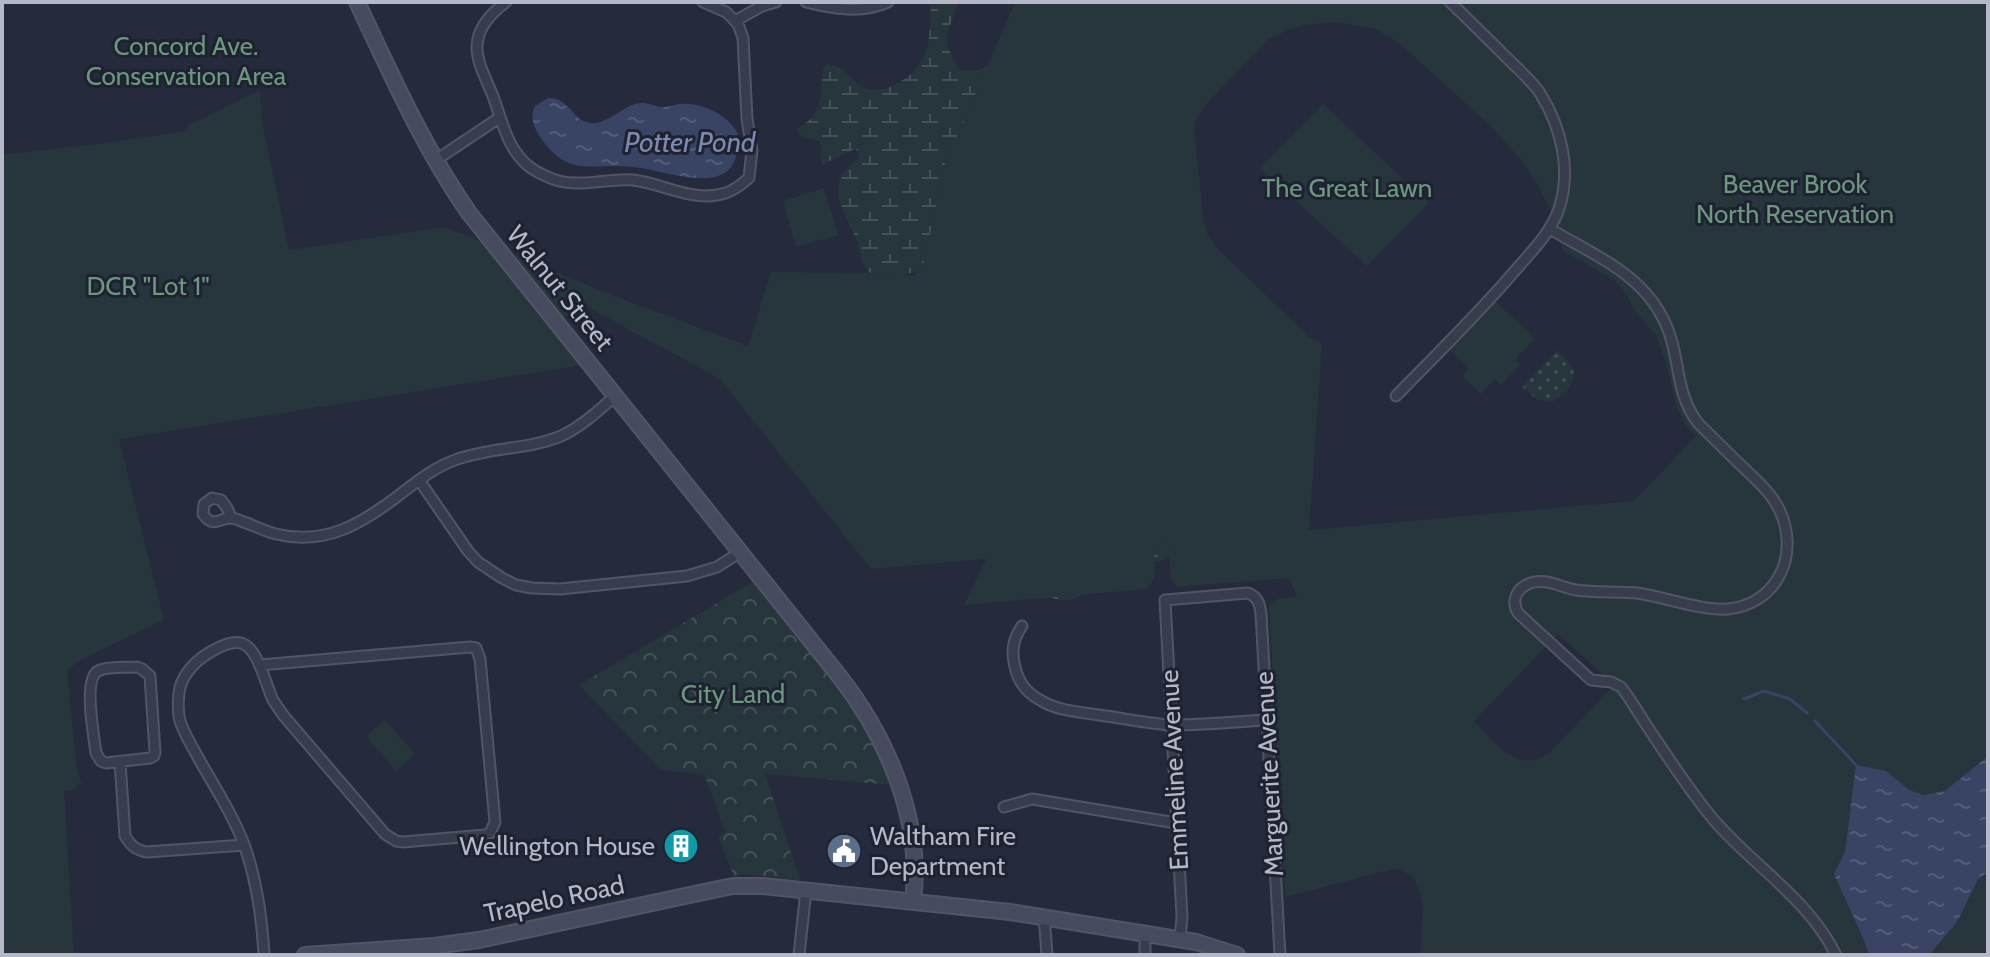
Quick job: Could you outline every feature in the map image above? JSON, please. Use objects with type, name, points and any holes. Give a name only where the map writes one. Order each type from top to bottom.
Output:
[{"type":"street","name":"Walnut Street","points":[[357,2],[422,137],[469,213],[852,693],[872,726],[901,790],[908,816],[914,866],[913,901]]},
{"type":"street","points":[[506,2],[482,27],[477,44],[479,61],[499,118],[517,155],[532,169],[559,181],[630,180],[703,196],[720,195],[749,178],[752,150],[747,119],[743,38],[738,24],[726,12],[703,2]]},
{"type":"street","points":[[735,21],[776,2]]},
{"type":"street","points":[[806,2],[856,10],[888,2]]},
{"type":"street","points":[[1396,396],[1499,289],[1550,229],[1563,192],[1565,171],[1562,147],[1554,119],[1538,90],[1450,2]]},
{"type":"street","points":[[436,160],[499,118]]},
{"type":"street","points":[[1550,229],[1621,271],[1654,302],[1672,341],[1683,398],[1689,411],[1775,501],[1786,529],[1787,542],[1783,569],[1776,582],[1758,599],[1743,606],[1725,609],[1707,607],[1636,593],[1575,590],[1537,581],[1516,594],[1514,607],[1591,680],[1611,682],[1621,687],[1709,815],[1805,908],[1836,955]]},
{"type":"street","points":[[231,517],[276,534],[327,535],[370,517],[442,465],[470,455],[563,435],[615,396]]},
{"type":"street","points":[[419,480],[478,562],[516,585],[560,589],[694,575],[717,567],[739,553]]},
{"type":"street","name":"Emmeline Avenue","points":[[1180,939],[1182,917],[1165,600],[1240,593],[1254,595]]},
{"type":"street","name":"Marguerite Avenue","points":[[1254,595],[1261,614],[1280,955]]},
{"type":"street","points":[[1022,626],[1015,637],[1013,661],[1018,678],[1038,700],[1074,711],[1171,725],[1265,720]]},
{"type":"street","points":[[260,665],[476,648],[480,659],[495,822],[490,833],[485,835],[396,841],[385,834],[283,715],[273,701],[260,665],[248,647],[241,643],[208,653],[190,667],[180,687],[180,719],[244,845],[259,904],[264,955]]},
{"type":"street","points":[[137,667],[150,676],[155,752],[150,758],[120,762],[101,761],[96,753],[90,683],[96,671],[137,667]]},
{"type":"street","points":[[120,762],[125,836],[130,845],[147,852],[244,845]]},
{"type":"street","points":[[1004,807],[1032,799],[1176,823]]},
{"type":"street","name":"Trapelo Road","points":[[305,955],[435,950],[733,886],[763,886],[1044,916],[1180,939],[1237,955]]},
{"type":"street","points":[[799,955],[806,890]]},
{"type":"street","points":[[1044,916],[1047,955]]},
{"type":"street","points":[[1145,933],[1145,955]]},
{"type":"green space","points":[[931,2],[958,2],[947,42],[959,70],[978,70],[989,65],[1159,479],[1173,555],[1071,599],[1058,600],[1049,596],[917,282],[916,271],[898,277],[879,278],[864,266],[838,194],[841,174],[859,158],[859,152],[855,149],[823,164],[819,141],[799,135],[797,128],[812,118],[816,111],[823,68],[827,64],[839,68],[872,90],[898,83],[918,67],[927,48]]},
{"type":"green space","name":"Beaver Brook North Reservation","points":[[1015,2],[1988,2],[1988,955],[1420,955],[1423,906],[1415,879],[1397,868],[1285,897],[1269,608],[1277,600],[1297,597],[1289,578],[1177,587],[1171,579],[1168,543],[1153,545],[1155,575],[1146,589],[964,605],[986,559],[871,569],[720,379],[582,304],[563,319],[510,253],[748,346],[771,272],[921,276],[945,164]],"holes":[[[1336,22],[1375,29],[1399,43],[1492,127],[1522,161],[1538,186],[1550,210],[1562,250],[1615,281],[1656,335],[1676,406],[1685,424],[1696,436],[1634,501],[1309,530],[1322,343],[1309,337],[1208,236],[1203,219],[1194,128],[1206,104],[1269,39],[1305,25]],[[1558,634],[1615,685],[1548,754],[1536,759],[1516,758],[1498,746],[1474,721]]]},
{"type":"green space","name":"DCR \"Lot 1\"","points":[[260,90],[263,127],[289,250],[445,227],[483,242],[582,365],[119,439],[164,620],[67,669],[77,771],[82,783],[64,791],[74,955],[2,955],[2,155],[187,131],[187,126]]},
{"type":"green space","name":"The Great Lawn","points":[[1323,104],[1429,203],[1367,266],[1260,168]]},
{"type":"green space","points":[[824,188],[838,235],[796,247],[783,201]]},
{"type":"green space","points":[[1494,300],[1535,338],[1515,360],[1520,365],[1501,385],[1495,379],[1481,394],[1462,376],[1469,368],[1449,349]]},
{"type":"green space","points":[[1557,350],[1574,369],[1571,385],[1552,402],[1536,399],[1522,386]]},
{"type":"green space","name":"City Land","points":[[754,581],[847,697],[871,736],[893,785],[765,774],[800,880],[744,874],[734,876],[718,836],[726,833],[704,774],[662,770],[579,685]]},
{"type":"green space","points":[[385,720],[415,754],[396,771],[366,736]]},
{"type":"water","name":"Potter Pond","points":[[548,98],[562,102],[579,118],[590,123],[601,122],[639,103],[663,107],[687,104],[705,107],[721,115],[738,134],[736,156],[729,169],[717,176],[702,178],[633,167],[570,164],[550,149],[534,125],[535,106]]},
{"type":"water","points":[[1988,756],[1988,872],[1978,879],[1957,922],[1929,955],[1869,955],[1834,874],[1845,852],[1856,765],[1886,771],[1909,790],[1924,795],[1945,791]]},
{"type":"waterway","points":[[1744,699],[1764,691],[1790,699],[1807,713]]},
{"type":"waterway","points":[[1815,721],[1856,765]]},
{"type":"place","name":"Wellington House","points":[[681,846]]},
{"type":"place","name":"Waltham Fire Department","points":[[844,851]]},
{"type":"park label","name":"Concord Ave. Conservation Area","points":[[186,61]]}]
